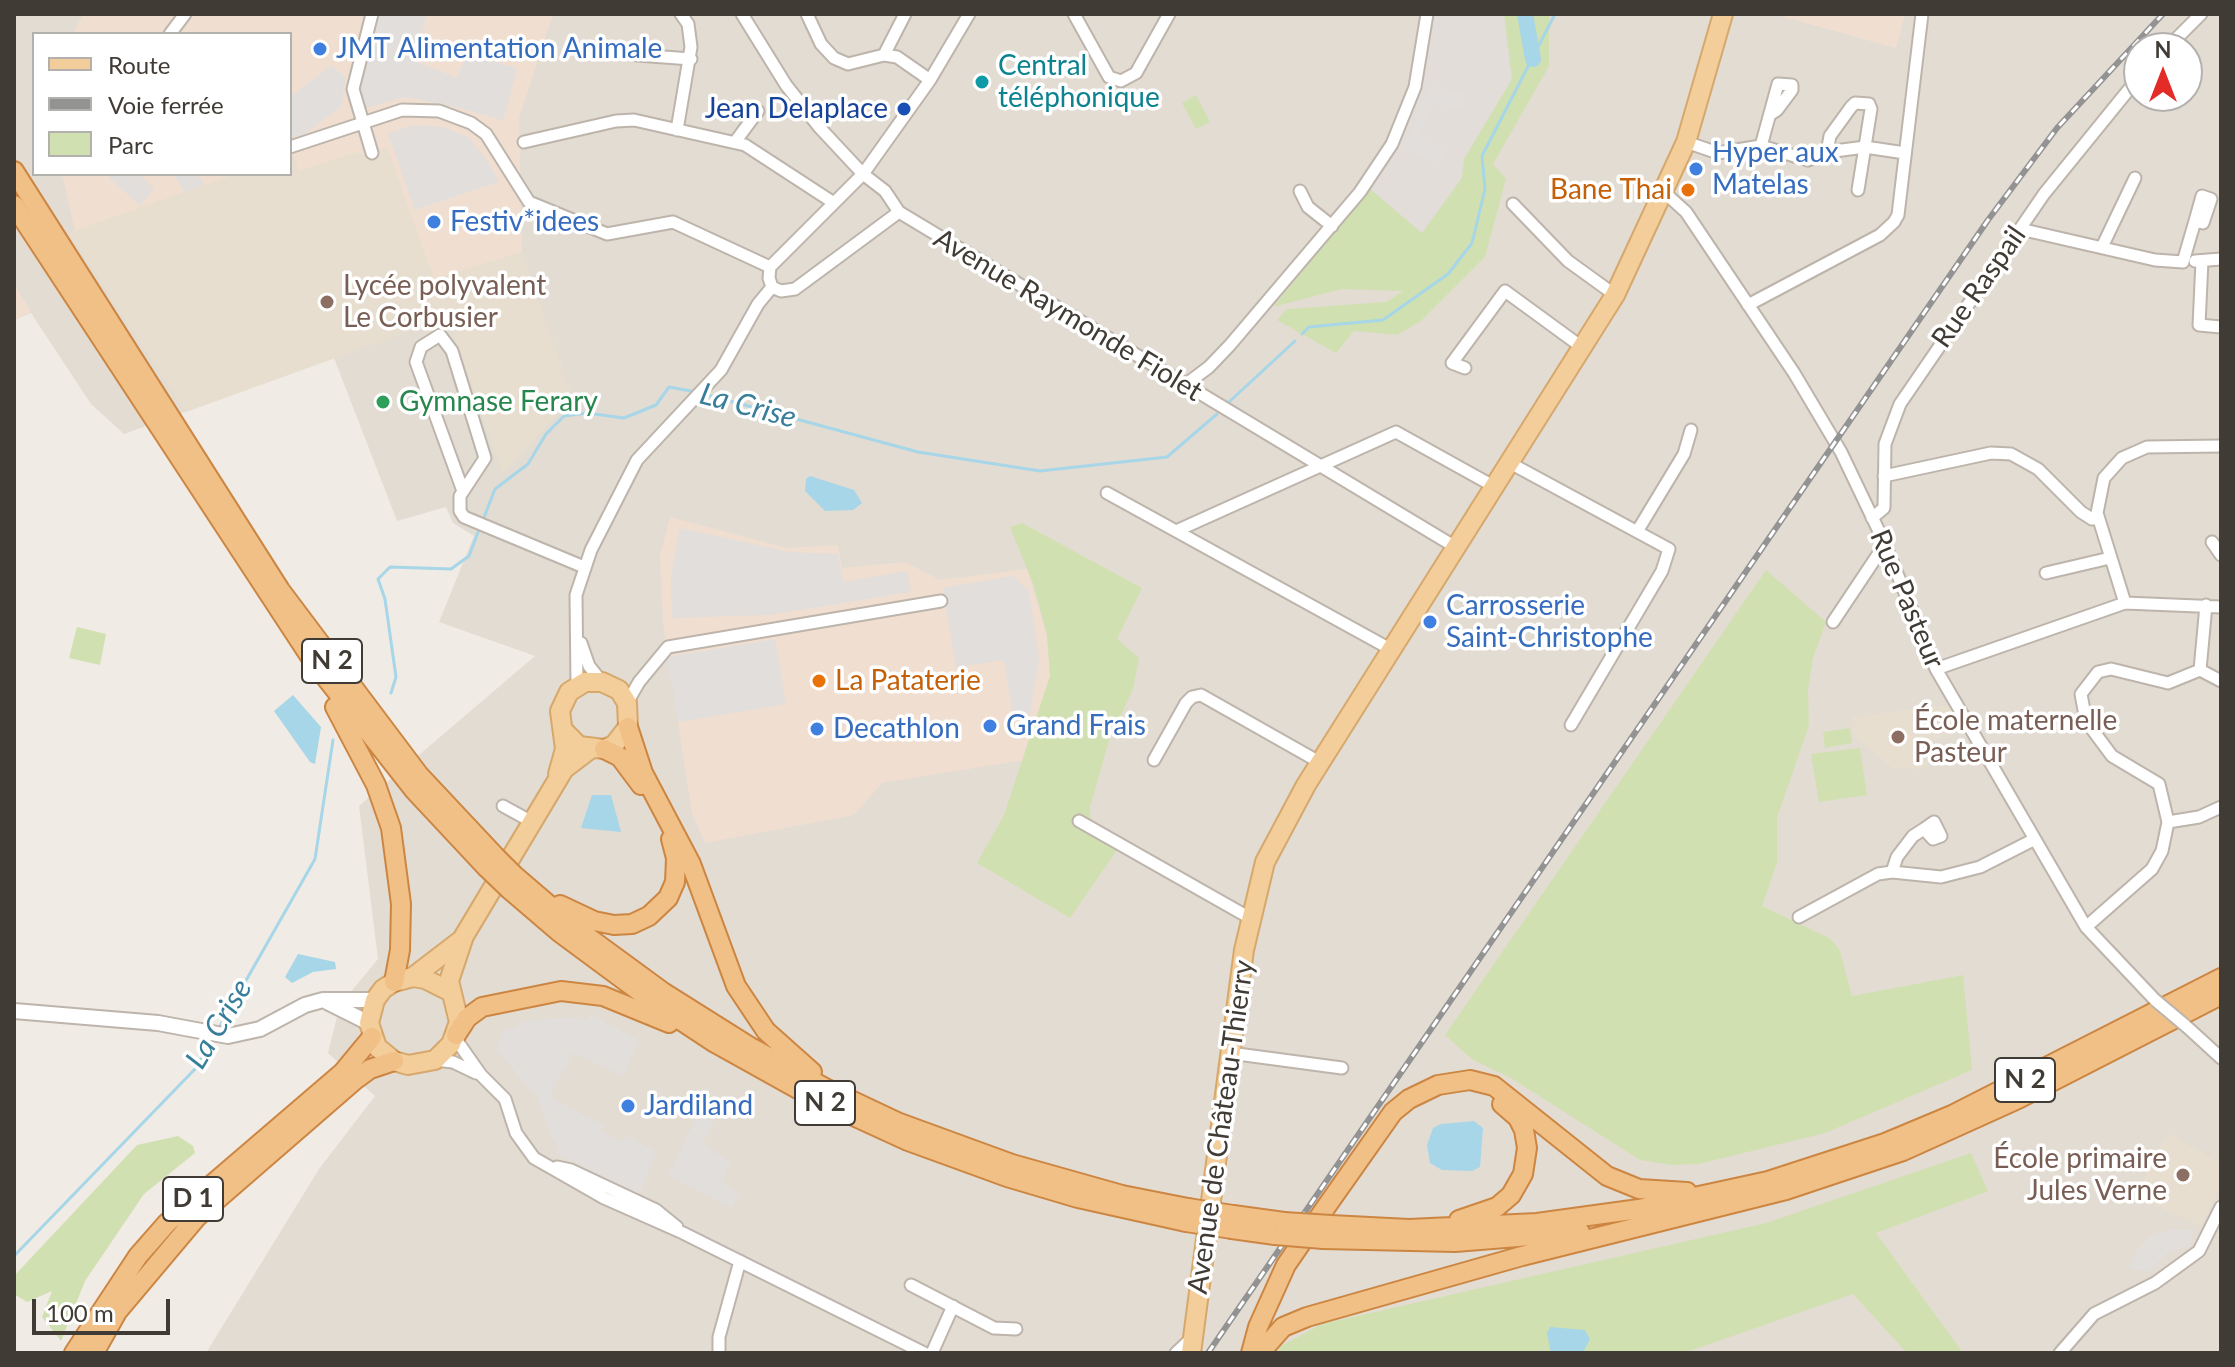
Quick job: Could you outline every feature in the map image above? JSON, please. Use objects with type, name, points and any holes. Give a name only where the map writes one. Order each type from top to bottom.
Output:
[{"type":"highway","name":"N 2","points":[[14,171],[280,590],[419,775],[491,862]]},
{"type":"highway","name":"N 2","points":[[14,205],[269,598],[360,724],[435,814],[620,978],[715,1043],[812,1097],[942,1155],[1078,1198],[1280,1228],[1491,1240],[1596,1230],[1681,1216],[1786,1190],[1903,1151],[2018,1099],[2221,995]]},
{"type":"highway","points":[[269,598],[357,746],[386,811],[396,850],[401,904],[400,950],[394,982]]},
{"type":"highway","points":[[628,727],[643,773],[691,864],[723,955],[744,1001],[786,1051],[857,1104]]},
{"type":"highway","points":[[512,883],[571,911],[614,925],[641,921],[668,898],[677,867],[671,838],[635,776],[620,757],[596,749]]},
{"type":"highway","name":"N 2","points":[[512,883],[663,992],[763,1055],[857,1104],[1012,1164],[1187,1215]]},
{"type":"highway","name":"N 2","points":[[1327,1232],[1570,1219],[1675,1203],[1754,1185],[1864,1150],[1952,1115],[2221,978]]},
{"type":"highway","points":[[455,1036],[467,1018],[482,1007],[571,991],[615,999],[715,1043]]},
{"type":"highway","name":"D 1","points":[[74,1353],[138,1256],[167,1223],[343,1072],[370,1030]]},
{"type":"highway","name":"D 1","points":[[94,1353],[117,1312],[197,1217],[355,1080],[370,1069],[394,1061]]},
{"type":"highway","points":[[1256,1353],[1258,1327],[1286,1265],[1393,1112],[1409,1099],[1438,1085],[1470,1080],[1501,1089],[1595,1167],[1628,1186],[1676,1192],[1754,1185]]},
{"type":"highway","points":[[1256,1353],[1270,1309],[1284,1280],[1392,1124],[1415,1105],[1447,1092],[1479,1092],[1504,1105],[1522,1123],[1527,1148],[1523,1174],[1511,1195],[1481,1214],[1409,1229]]},
{"type":"highway","points":[[1256,1353],[1283,1327],[1307,1317],[1681,1216]]},
{"type":"main road","name":"Avenue de Château-Thierry","points":[[1192,1345],[1250,918],[1275,840],[1615,295],[1665,193],[1686,142],[1723,14]]},
{"type":"main road","points":[[464,936],[428,969],[394,982],[375,1000],[370,1030],[394,1061],[422,1065],[435,1060],[455,1036],[458,1013],[449,991],[450,972],[464,936],[534,823],[555,786],[564,769],[596,749],[614,745],[628,727],[616,692],[577,686],[569,692],[560,711],[565,749],[555,786]]},
{"type":"main road","points":[[564,731],[570,740],[596,749]]},
{"type":"main road","points":[[413,977],[425,979],[449,991]]},
{"type":"street","points":[[172,32],[185,14]]},
{"type":"street","points":[[372,14],[353,89],[372,153]]},
{"type":"street","points":[[677,130],[691,59],[690,33],[681,14]]},
{"type":"street","name":"Avenue Raymonde Fiolet","points":[[742,14],[786,85],[820,128],[863,174],[885,191],[899,212],[1457,548]]},
{"type":"street","points":[[807,14],[821,44],[834,58],[848,64],[884,55],[897,57],[930,80]]},
{"type":"street","points":[[884,55],[905,14]]},
{"type":"street","points":[[899,212],[795,289],[781,291],[772,287],[770,267],[863,174],[930,80],[969,14]]},
{"type":"street","points":[[1074,14],[1109,77],[1121,81],[1136,73],[1169,14]]},
{"type":"street","points":[[1185,385],[1209,367],[1332,226],[1360,192],[1392,144],[1419,74],[1427,14]]},
{"type":"street","points":[[1748,305],[1880,235],[1894,222],[1898,215],[1922,14]]},
{"type":"street","points":[[2183,32],[2201,14]]},
{"type":"street","points":[[604,47],[637,55],[691,59]]},
{"type":"street","name":"Rue Raspail","points":[[1872,518],[1884,508],[1887,435],[1900,404],[2073,155],[2123,96]]},
{"type":"street","points":[[1827,152],[1830,136],[1855,103],[1869,104],[1871,109],[1858,190]]},
{"type":"street","points":[[292,146],[402,110],[456,116],[486,134],[529,202],[607,234],[673,222],[770,267]]},
{"type":"street","points":[[735,142],[758,111]]},
{"type":"street","points":[[1761,146],[1771,114]]},
{"type":"street","points":[[524,142],[616,121],[634,120],[735,142],[760,153],[834,203]]},
{"type":"street","points":[[1686,142],[1718,153],[1761,146],[1808,160],[1827,152],[1865,147],[1905,153]]},
{"type":"street","points":[[2102,247],[2135,178]]},
{"type":"street","points":[[1300,191],[1308,207],[1332,226]]},
{"type":"street","name":"Rue Pasteur","points":[[1665,193],[1686,212],[1826,426],[1885,544],[1936,669],[2086,927],[2155,1000],[2221,1058]]},
{"type":"street","points":[[1513,204],[1568,261],[1615,295]]},
{"type":"street","points":[[2183,262],[2195,221]]},
{"type":"street","points":[[2020,229],[2155,260],[2183,262],[2221,259]]},
{"type":"street","points":[[2202,261],[2199,325],[2221,327]]},
{"type":"street","points":[[577,686],[576,595],[584,567],[637,460],[728,360],[758,304],[772,287]]},
{"type":"street","points":[[1465,368],[1452,363],[1505,291],[1583,348]]},
{"type":"street","points":[[463,491],[416,362],[421,347],[440,335],[452,351],[484,451],[480,470],[463,491],[458,503],[460,511],[464,517],[584,567]]},
{"type":"street","points":[[1200,393],[1209,367]]},
{"type":"street","points":[[1638,530],[1684,454],[1691,430]]},
{"type":"street","points":[[1176,531],[1396,432],[1495,487]]},
{"type":"street","points":[[2125,603],[2098,519],[2099,491],[2104,478],[2134,451],[2147,447],[2221,446]]},
{"type":"street","points":[[1884,476],[1991,453],[2011,454],[2038,469],[2081,512],[2098,519]]},
{"type":"street","points":[[1510,463],[1666,546],[1668,559],[1571,725]]},
{"type":"street","points":[[1107,493],[1392,650]]},
{"type":"street","points":[[2212,542],[2221,555]]},
{"type":"street","points":[[1833,622],[1885,544]]},
{"type":"street","points":[[2046,573],[2110,558]]},
{"type":"street","points":[[578,635],[589,666],[616,692],[639,682],[668,647],[680,643],[941,601]]},
{"type":"street","points":[[1936,669],[2125,603],[2221,607]]},
{"type":"street","points":[[2200,670],[2206,605]]},
{"type":"street","points":[[2086,927],[2152,869],[2162,851],[2168,822],[2159,784],[2151,776],[2112,756],[2086,721],[2081,694],[2098,672],[2111,669],[2122,669],[2168,683],[2200,670],[2221,681]]},
{"type":"street","points":[[1154,760],[1186,703],[1201,695],[1321,763]]},
{"type":"street","points":[[503,806],[534,823]]},
{"type":"street","points":[[2168,822],[2199,817],[2221,807]]},
{"type":"street","points":[[1079,821],[1250,918]]},
{"type":"street","points":[[1892,872],[1897,857],[1913,836],[1924,829]]},
{"type":"street","points":[[1799,917],[1878,874],[1892,872],[1941,877],[1980,867],[2033,840]]},
{"type":"street","points":[[14,1011],[100,1017],[216,1034],[260,1029],[305,1005],[323,1000],[375,1000]]},
{"type":"street","points":[[323,1000],[370,1030]]},
{"type":"street","points":[[455,1036],[481,1075],[505,1099],[516,1133],[526,1148],[547,1165],[571,1170],[656,1210],[683,1233],[924,1353]]},
{"type":"street","points":[[1230,1053],[1342,1068]]},
{"type":"street","points":[[435,1060],[453,1062],[481,1075]]},
{"type":"street","points":[[2060,1353],[2094,1314],[2155,1283],[2199,1251],[2221,1207]]},
{"type":"street","points":[[719,1353],[719,1337],[740,1261]]},
{"type":"street","points":[[911,1285],[994,1328],[1016,1329]]},
{"type":"street","points":[[932,1353],[953,1306]]},
{"type":"street","points":[[1176,1353],[1192,1345]]},
{"type":"shaded area","points":[[14,14],[2221,14],[2221,1353],[206,1353],[319,1169],[375,1096],[328,1053],[340,1005],[378,959],[359,806],[535,656],[439,622],[474,536],[453,523],[446,507],[397,521],[334,358],[124,434],[91,404],[31,313],[14,320]]},
{"type":"shaded area","points":[[84,14],[553,14],[519,118],[522,252],[434,279],[372,153],[292,174],[292,32],[73,32]]},
{"type":"shaded area","points":[[375,14],[427,14],[412,60],[457,78],[468,52],[517,69],[503,121],[461,108],[405,97],[366,108],[361,105],[357,93]]},
{"type":"shaded area","points":[[1434,14],[1504,14],[1512,79],[1464,159],[1462,178],[1421,234],[1370,189],[1400,138],[1424,79]]},
{"type":"shaded area","points":[[1773,14],[1905,14],[1896,48]]},
{"type":"shaded area","points":[[331,66],[346,77],[341,107],[303,135],[292,138],[292,95]]},
{"type":"shaded area","points":[[1431,85],[1465,95],[1461,110],[1434,102],[1419,138],[1446,150],[1440,164],[1404,147]]},
{"type":"shaded area","points":[[415,125],[444,127],[468,137],[487,160],[499,182],[415,210],[388,133]]},
{"type":"shaded area","name":"Lycée polyvalent Le Corbusier","points":[[387,147],[434,279],[522,252],[573,397],[503,474],[451,326],[427,334],[424,326],[186,412],[68,233],[229,176],[292,176],[293,154],[299,171],[355,152],[364,155]]},
{"type":"shaded area","points":[[62,176],[284,176],[75,231]]},
{"type":"shaded area","points":[[141,176],[154,189],[140,205],[109,178]]},
{"type":"shaded area","points":[[174,176],[198,176],[204,185],[185,192]]},
{"type":"shaded area","points":[[14,284],[31,312],[14,320]]},
{"type":"shaded area","points":[[670,517],[787,548],[838,545],[842,568],[905,562],[940,580],[1027,569],[1047,635],[1050,676],[1024,760],[882,783],[854,815],[705,843],[692,814],[663,623],[660,556]]},
{"type":"shaded area","points":[[680,528],[789,552],[838,554],[843,582],[907,571],[911,592],[768,615],[672,618],[671,575]]},
{"type":"shaded area","points":[[1013,576],[1029,591],[1039,658],[1030,715],[1013,718],[1004,660],[956,667],[943,588]]},
{"type":"shaded area","points":[[775,639],[786,704],[678,722],[667,657]]},
{"type":"shaded area","name":"École maternelle Pasteur","points":[[1947,705],[1959,727],[1932,742],[1936,748],[1923,769],[1892,768],[1854,736],[1851,717]]},
{"type":"shaded area","points":[[590,1015],[639,1040],[623,1076],[573,1053],[551,1094],[553,1099],[604,1125],[601,1131],[622,1142],[626,1135],[657,1152],[638,1195],[555,1152],[559,1145],[553,1140],[538,1099],[496,1049],[504,1027],[511,1029],[526,1021],[573,1017],[588,1021]]},
{"type":"shaded area","points":[[699,1111],[715,1119],[703,1143],[731,1163],[722,1183],[739,1192],[732,1208],[668,1176]]},
{"type":"shaded area","name":"École primaire Jules Verne","points":[[2168,1133],[2221,1164],[2221,1187],[2201,1226],[2135,1196]]},
{"type":"shaded area","points":[[2173,1229],[2193,1231],[2190,1246],[2168,1252],[2149,1272],[2128,1268],[2138,1249],[2150,1237]]},
{"type":"green space","points":[[1504,14],[1549,14],[1549,66],[1493,164],[1506,179],[1485,257],[1421,321],[1397,335],[1354,331],[1336,353],[1277,320],[1287,309],[1386,302],[1403,291],[1342,289],[1273,307],[1370,189],[1422,233],[1462,178],[1464,159],[1512,79]]},
{"type":"green space","points":[[1196,95],[1210,122],[1196,129],[1182,103]]},
{"type":"green space","points":[[1022,523],[1142,588],[1117,639],[1139,658],[1133,689],[1109,741],[1090,807],[1091,831],[1119,847],[1070,918],[977,863],[1004,815],[1050,676],[1047,635],[1034,586],[1010,527]]},
{"type":"green space","points":[[1766,570],[1826,622],[1813,658],[1808,689],[1809,725],[1777,818],[1777,863],[1762,906],[1831,939],[1840,951],[1852,996],[1963,975],[1972,1070],[1825,1133],[1699,1164],[1672,1165],[1640,1160],[1511,1078],[1473,1060],[1445,1035]]},
{"type":"green space","points":[[77,627],[106,634],[100,665],[69,658]]},
{"type":"green space","points":[[1850,728],[1852,743],[1825,748],[1823,732]]},
{"type":"green space","points":[[1860,748],[1867,795],[1819,802],[1811,754]]},
{"type":"green space","points":[[178,1136],[193,1146],[195,1153],[144,1194],[85,1281],[61,1341],[42,1317],[52,1291],[27,1302],[14,1294],[14,1276],[137,1145]]},
{"type":"green space","points":[[1971,1153],[1988,1191],[1876,1233],[1963,1353],[1907,1353],[1853,1294],[1684,1353],[1277,1353],[1279,1347],[1322,1324],[1766,1223]]},
{"type":"water","points":[[810,476],[854,490],[862,503],[853,510],[825,511],[805,491],[806,479]]},
{"type":"water","points":[[293,695],[321,727],[315,764],[310,762],[274,711]]},
{"type":"water","points":[[592,795],[611,795],[621,832],[581,828]]},
{"type":"water","points":[[298,954],[335,962],[336,969],[313,972],[292,983],[285,977]]},
{"type":"water","points":[[1474,1121],[1483,1128],[1480,1167],[1472,1171],[1442,1170],[1430,1163],[1427,1145],[1433,1128],[1441,1124]]},
{"type":"water","points":[[1550,1327],[1585,1330],[1590,1339],[1583,1353],[1551,1353],[1547,1333]]},
{"type":"waterway","name":"La Crise","points":[[1525,14],[1533,59]]},
{"type":"waterway","name":"La Crise","points":[[1302,334],[1309,327],[1383,320],[1448,274],[1472,243],[1485,189],[1482,156],[1555,14]]},
{"type":"waterway","name":"La Crise","points":[[1229,402],[1295,341]]},
{"type":"waterway","name":"La Crise","points":[[483,520],[495,489],[528,464],[546,434],[564,416],[587,413],[624,418],[656,405],[669,387],[696,392]]},
{"type":"waterway","name":"La Crise","points":[[704,394],[918,452],[1040,471],[1167,457],[1217,414]]},
{"type":"waterway","name":"La Crise","points":[[391,693],[396,677],[385,599],[378,579],[390,567],[451,569],[469,556],[480,527]]},
{"type":"waterway","name":"La Crise","points":[[219,1028],[315,859],[333,740]]},
{"type":"waterway","name":"La Crise","points":[[14,1256],[196,1068],[213,1038]]},
{"type":"railway","points":[[1208,1353],[1988,220],[2057,128],[2163,14]]},
{"type":"place","name":"JMT Alimentation Animale","points":[[320,49]]},
{"type":"place","name":"Central téléphonique","points":[[982,82]]},
{"type":"place","name":"Jean Delaplace","points":[[904,109]]},
{"type":"place","name":"Hyper aux Matelas","points":[[1696,169]]},
{"type":"place","name":"Bane Thai","points":[[1688,190]]},
{"type":"place","name":"Festiv*idees","points":[[434,222]]},
{"type":"place","name":"Lycée polyvalent Le Corbusier","points":[[327,302]]},
{"type":"place","name":"Gymnase Ferary","points":[[383,402]]},
{"type":"place","name":"Carrosserie Saint-Christophe","points":[[1430,622]]},
{"type":"place","name":"La Pataterie","points":[[819,681]]},
{"type":"place","name":"Grand Frais","points":[[990,726]]},
{"type":"place","name":"Decathlon","points":[[817,729]]},
{"type":"place","name":"École maternelle Pasteur","points":[[1898,737]]},
{"type":"place","name":"Jardiland","points":[[628,1106]]},
{"type":"place","name":"École primaire Jules Verne","points":[[2183,1175]]}]
